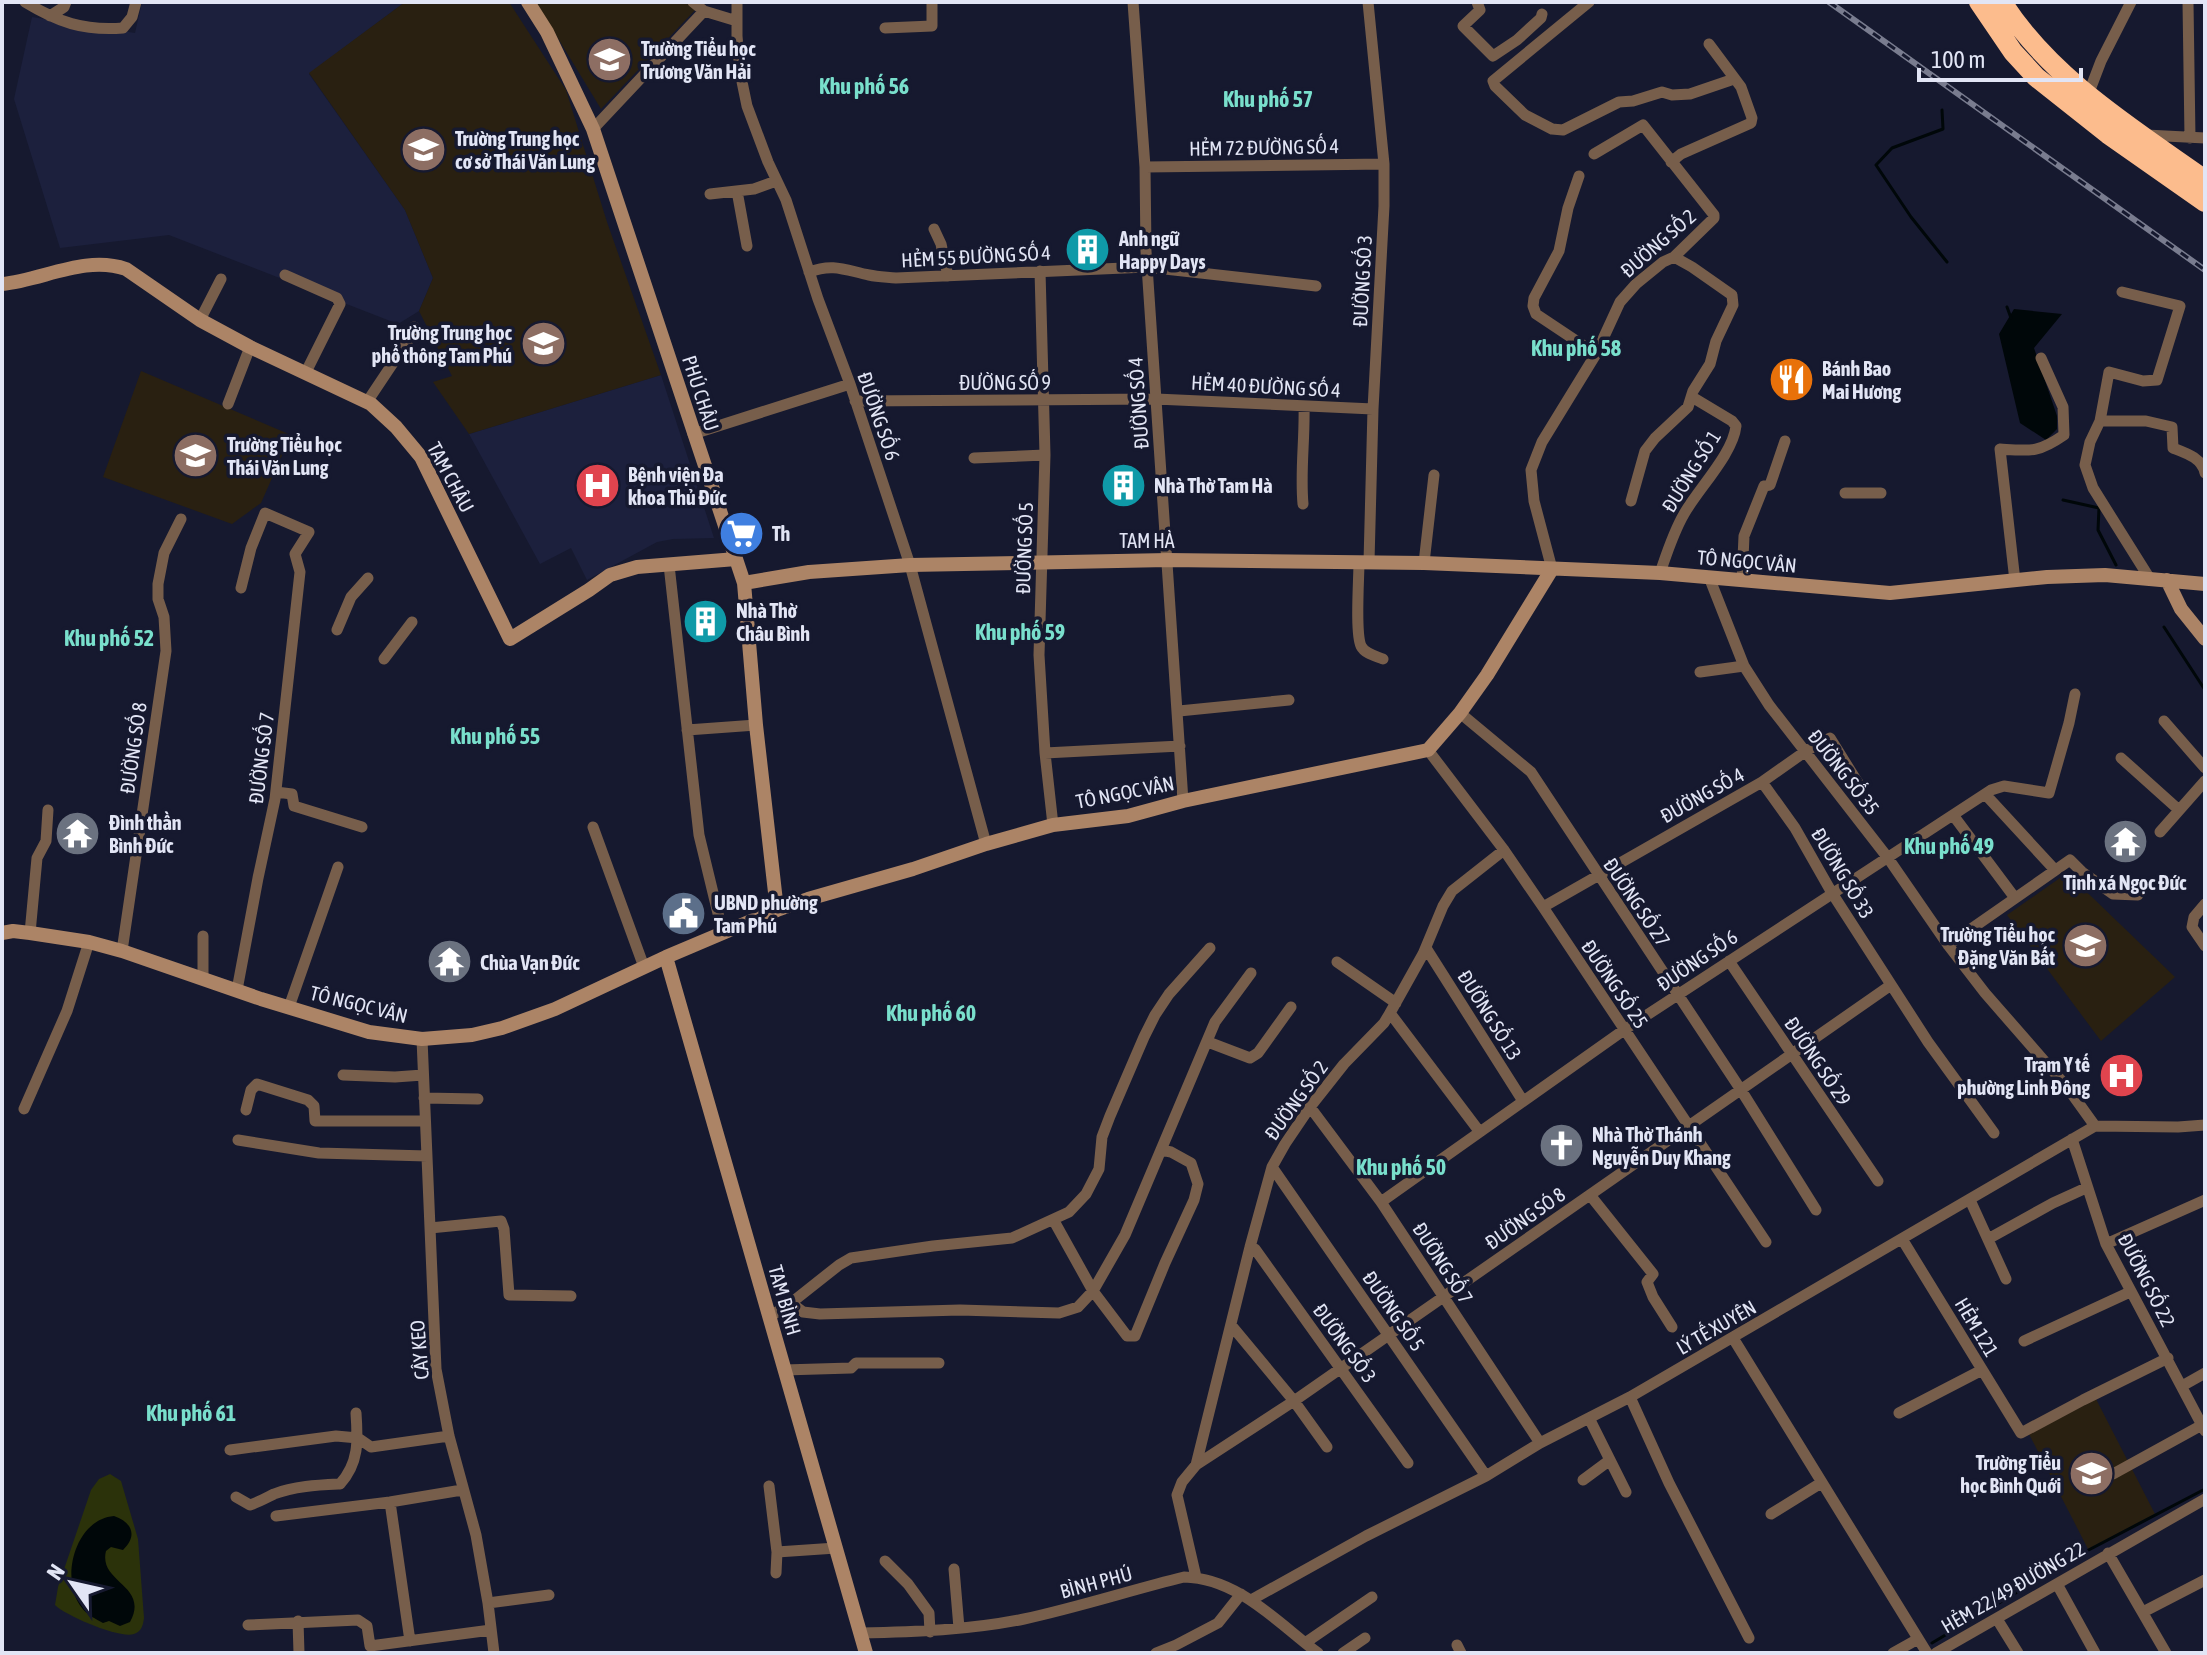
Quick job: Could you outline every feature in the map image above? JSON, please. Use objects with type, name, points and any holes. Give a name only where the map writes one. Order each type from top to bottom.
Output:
[{"type":"highway","points":[[1979,2],[2013,52],[2036,77],[2108,134],[2205,202]]},
{"type":"highway","points":[[2002,2],[2051,61],[2088,95],[2205,180]]},
{"type":"main road","name":"PHÚ CHÂU","points":[[528,2],[547,32],[593,129],[744,583],[777,910]]},
{"type":"main road","name":"TAM CHÂU","points":[[2,284],[80,266],[114,265],[126,269],[200,320],[367,402],[396,427],[421,457],[510,639],[610,575],[637,567],[736,559]]},
{"type":"main road","name":"TAM HÀ","points":[[744,583],[809,572],[1042,561],[1364,562],[1552,569]]},
{"type":"main road","name":"TÔ NGỌC VÂN","points":[[1552,569],[1660,573],[1890,593],[2105,575],[2205,584]]},
{"type":"main road","points":[[1428,750],[1487,675],[1552,569]]},
{"type":"main road","points":[[2167,580],[2181,609],[2205,639]]},
{"type":"main road","name":"TÔ NGỌC VÂN","points":[[2,933],[13,931],[89,942],[369,1032],[422,1039],[472,1035],[555,1009],[777,910],[986,844],[1053,825],[1128,816],[1318,771],[1358,766],[1428,750]]},
{"type":"main road","name":"TAM BÌNH","points":[[666,957],[866,1653]]},
{"type":"street","points":[[25,2],[76,26],[109,29],[123,28],[132,17],[136,2]]},
{"type":"street","points":[[50,16],[64,7],[66,2]]},
{"type":"street","points":[[693,2],[704,11],[737,21]]},
{"type":"street","name":"ĐƯỜNG SỐ 6","points":[[737,2],[740,72],[747,106],[786,200],[910,565],[986,844]]},
{"type":"street","points":[[885,28],[932,26],[932,2]]},
{"type":"street","name":"ĐƯỜNG SỐ 4","points":[[1133,2],[1145,167],[1147,267],[1183,801]]},
{"type":"street","name":"ĐƯỜNG SỐ 3","points":[[1368,2],[1384,164],[1384,206],[1364,562],[1358,610],[1363,650],[1383,659]]},
{"type":"street","points":[[1477,2],[1480,10],[1463,26],[1493,56],[1526,33],[1542,14]]},
{"type":"street","points":[[1589,2],[1493,81],[1525,115],[1552,129],[1563,130],[1619,102],[1662,92],[1690,94],[1734,79]]},
{"type":"street","points":[[2088,95],[2101,61],[2131,2]]},
{"type":"street","points":[[2188,2],[2190,138]]},
{"type":"street","points":[[593,129],[704,11]]},
{"type":"street","points":[[1594,154],[1643,125],[1671,162],[1681,154],[1751,123],[1741,87],[1709,44]]},
{"type":"street","points":[[2139,134],[2205,138]]},
{"type":"street","name":"ĐƯỜNG SỐ 2","points":[[1552,569],[1534,501],[1531,470],[1542,442],[1596,354],[1620,302],[1636,284],[1674,257],[1712,222],[1714,215],[1671,162]]},
{"type":"street","name":"HẺM 72 ĐƯỜNG SỐ 4","points":[[1145,167],[1384,164]]},
{"type":"street","points":[[1579,176],[1559,251],[1534,298],[1533,306],[1536,314],[1596,354]]},
{"type":"street","points":[[710,194],[754,189],[776,181]]},
{"type":"street","points":[[737,191],[747,246]]},
{"type":"street","points":[[934,229],[941,244],[948,276]]},
{"type":"street","points":[[1631,501],[1645,451],[1688,407],[1693,391],[1710,364],[1716,341],[1733,305],[1732,295],[1674,257]]},
{"type":"street","name":"HẺM 55 ĐƯỜNG SỐ 4","points":[[809,272],[824,267],[896,278],[1147,267],[1316,286]]},
{"type":"street","name":"ĐƯỜNG SỐ 5","points":[[1040,271],[1045,455],[1039,655],[1053,825]]},
{"type":"street","points":[[285,275],[340,301],[306,372]]},
{"type":"street","points":[[200,320],[221,279]]},
{"type":"street","points":[[2122,292],[2180,306],[2157,380],[2143,381],[2109,372],[2100,421],[2090,442],[2085,465],[2093,488],[2150,579]]},
{"type":"street","points":[[367,402],[414,327]]},
{"type":"street","points":[[228,404],[250,347]]},
{"type":"street","points":[[2015,581],[2000,449],[2025,451],[2046,448],[2064,435],[2063,407],[2041,358]]},
{"type":"street","points":[[693,434],[850,384]]},
{"type":"street","name":"ĐƯỜNG SỐ 1","points":[[1660,573],[1672,537],[1685,512],[1720,462],[1736,432],[1732,421],[1692,397]]},
{"type":"street","name":"HẺM 40 ĐƯỜNG SỐ 4","points":[[1156,399],[1373,409]]},
{"type":"street","name":"ĐƯỜNG SỐ 9","points":[[855,401],[1156,399]]},
{"type":"street","points":[[1303,504],[1301,456],[1305,439],[1304,406]]},
{"type":"street","points":[[2100,421],[2146,421],[2172,427],[2173,448],[2189,454],[2205,467]]},
{"type":"street","points":[[1742,581],[1747,527],[1764,486],[1770,485],[1785,441]]},
{"type":"street","points":[[974,458],[1045,455]]},
{"type":"street","points":[[1424,563],[1434,475]]},
{"type":"street","points":[[1845,493],[1881,493]]},
{"type":"street","name":"ĐƯỜNG SỐ 7","points":[[237,990],[276,792],[300,572],[295,554],[309,532],[265,513],[251,548],[241,588]]},
{"type":"street","name":"ĐƯỜNG SỐ 8","points":[[122,951],[166,651],[158,584],[164,553],[181,519]]},
{"type":"street","points":[[669,565],[699,835],[723,934]]},
{"type":"street","name":"ĐƯỜNG SỐ 35","points":[[1709,577],[1744,666],[1769,705],[1888,858],[1985,993],[2067,1087],[2095,1126]]},
{"type":"street","points":[[337,630],[351,597],[368,578]]},
{"type":"street","points":[[384,659],[412,622]]},
{"type":"street","points":[[1700,672],[1744,666]]},
{"type":"street","name":"ĐƯỜNG SỐ 6","points":[[1381,1202],[1624,1030],[1985,794],[2004,786],[2049,793],[2075,694]]},
{"type":"street","points":[[1179,711],[1289,700]]},
{"type":"street","name":"ĐƯỜNG SỐ 27","points":[[1460,713],[1531,772],[1741,1090],[1816,1210]]},
{"type":"street","points":[[2164,721],[2205,768]]},
{"type":"street","points":[[687,730],[756,725]]},
{"type":"street","points":[[1806,751],[1830,738],[1858,783]]},
{"type":"street","points":[[1045,753],[1180,746]]},
{"type":"street","name":"ĐƯỜNG SỐ 25","points":[[1428,750],[1504,850],[1766,1242]]},
{"type":"street","name":"ĐƯỜNG SỐ 4","points":[[1543,907],[1762,782],[1806,751]]},
{"type":"street","points":[[2121,758],[2179,810]]},
{"type":"street","points":[[2160,832],[2205,781]]},
{"type":"street","name":"ĐƯỜNG SỐ 33","points":[[1762,782],[1795,828],[1891,985]]},
{"type":"street","points":[[276,792],[292,794],[294,806],[362,827]]},
{"type":"street","points":[[1985,794],[2055,870]]},
{"type":"street","points":[[30,933],[37,858],[46,841],[48,810]]},
{"type":"street","points":[[1953,815],[2015,898]]},
{"type":"street","points":[[593,827],[644,967]]},
{"type":"street","name":"ĐƯỜNG SỐ 2","points":[[1196,1465],[1272,1167],[1310,1107],[1344,1064],[1384,1023],[1426,948],[1452,891],[1504,850]]},
{"type":"street","points":[[1948,945],[2070,860],[2113,894],[2138,895]]},
{"type":"street","points":[[289,1007],[338,867]]},
{"type":"street","points":[[2205,904],[2194,917],[2192,927],[2205,946]]},
{"type":"street","points":[[203,936],[203,978]]},
{"type":"street","points":[[24,1109],[67,1011],[89,942]]},
{"type":"street","points":[[769,1317],[851,1258],[1012,1238],[1069,1212],[1086,1194],[1099,1169],[1102,1137],[1155,1015],[1169,994],[1210,948]]},
{"type":"street","name":"ĐƯỜNG SỐ 13","points":[[1426,948],[1523,1101]]},
{"type":"street","name":"ĐƯỜNG SỐ 29","points":[[1729,961],[1878,1181]]},
{"type":"street","points":[[1337,962],[1393,1008],[1479,1131]]},
{"type":"street","points":[[791,1303],[803,1312],[820,1314],[960,1310],[1059,1313],[1078,1307],[1093,1291],[1125,1235],[1215,1022],[1251,973]]},
{"type":"street","points":[[1891,985],[1994,1133]]},
{"type":"street","name":"ĐƯỜNG SÓ 8","points":[[1196,1577],[1177,1495],[1182,1482],[1196,1465],[1294,1401],[1891,985]]},
{"type":"street","points":[[1208,1042],[1250,1058],[1258,1053],[1291,1007]]},
{"type":"street","name":"CÂY KEO","points":[[422,1039],[436,1369],[462,1490],[476,1535],[494,1653]]},
{"type":"street","points":[[343,1075],[423,1075]]},
{"type":"street","points":[[246,1110],[251,1090],[257,1084],[308,1100],[314,1106],[315,1121],[425,1121]]},
{"type":"street","points":[[424,1098],[478,1099]]},
{"type":"street","name":"ĐƯỜNG SỐ 7","points":[[1310,1107],[1381,1202],[1540,1443]]},
{"type":"street","points":[[2095,1126],[2205,1125]]},
{"type":"street","name":"LÝ TẾ XUYÊN","points":[[1246,1597],[1486,1476],[1540,1443],[1630,1397],[2095,1126]]},
{"type":"street","name":"ĐƯỜNG SỐ 22","points":[[2072,1139],[2106,1244],[2204,1428]]},
{"type":"street","points":[[238,1140],[319,1153],[427,1156]]},
{"type":"street","points":[[1054,1221],[1093,1291],[1127,1336],[1135,1336],[1194,1200],[1198,1184],[1191,1163],[1161,1150]]},
{"type":"street","name":"ĐƯỜNG SỐ 5","points":[[1272,1167],[1486,1476]]},
{"type":"street","points":[[1988,1239],[2086,1188]]},
{"type":"street","points":[[1590,1195],[1653,1274],[1647,1282],[1672,1327]]},
{"type":"street","points":[[1970,1200],[2006,1279]]},
{"type":"street","points":[[2106,1244],[2205,1200]]},
{"type":"street","points":[[430,1228],[501,1221],[509,1295],[571,1296]]},
{"type":"street","name":"HẺM 121","points":[[1902,1239],[2021,1433],[2168,1358]]},
{"type":"street","name":"ĐƯỜNG SỐ 3","points":[[1250,1247],[1255,1249],[1408,1463]]},
{"type":"street","points":[[2024,1341],[2130,1292]]},
{"type":"street","points":[[1231,1325],[1294,1401],[1327,1447]]},
{"type":"street","points":[[1733,1338],[1927,1653]]},
{"type":"street","points":[[784,1370],[851,1368],[856,1363],[939,1363]]},
{"type":"street","points":[[1899,1413],[1982,1370]]},
{"type":"street","points":[[2182,1386],[2205,1373]]},
{"type":"street","points":[[1630,1397],[1669,1483],[1749,1638]]},
{"type":"street","points":[[236,1497],[250,1505],[275,1494],[340,1484],[353,1466],[357,1452],[356,1413]]},
{"type":"street","points":[[1589,1418],[1626,1492]]},
{"type":"street","points":[[2113,1474],[2204,1428]]},
{"type":"street","points":[[230,1450],[336,1436],[358,1438],[371,1447],[449,1436]]},
{"type":"street","points":[[1583,1480],[1610,1460]]},
{"type":"street","points":[[1771,1514],[1821,1483]]},
{"type":"street","points":[[769,1486],[777,1552],[776,1573]]},
{"type":"street","points":[[276,1516],[462,1490]]},
{"type":"street","name":"HẺM 22/49 ĐƯỜNG 22","points":[[1936,1653],[2205,1499]]},
{"type":"street","points":[[390,1502],[410,1641]]},
{"type":"street","points":[[777,1552],[836,1548]]},
{"type":"street","points":[[2108,1553],[2166,1653]]},
{"type":"street","points":[[885,1561],[908,1584],[929,1613],[930,1632]]},
{"type":"street","points":[[954,1569],[959,1628]]},
{"type":"street","name":"BÌNH PHÚ","points":[[860,1633],[930,1632],[1021,1619],[1184,1577],[1196,1577]]},
{"type":"street","points":[[1196,1577],[1218,1582],[1246,1597],[1318,1653]]},
{"type":"street","points":[[2143,1612],[2205,1580]]},
{"type":"street","points":[[2057,1584],[2095,1653]]},
{"type":"street","points":[[488,1603],[549,1595]]},
{"type":"street","points":[[1156,1653],[1218,1623],[1246,1597]]},
{"type":"street","points":[[1305,1643],[1372,1597]]},
{"type":"street","points":[[1997,1619],[2018,1653]]},
{"type":"street","points":[[248,1625],[358,1620],[367,1626],[370,1650],[491,1630]]},
{"type":"street","points":[[298,1621],[299,1653]]},
{"type":"street","points":[[1343,1653],[1365,1638]]},
{"type":"street","points":[[1893,1653],[1918,1639]]},
{"type":"shaded area","points":[[142,2],[405,2],[309,74],[405,210],[433,278],[419,311],[398,324],[169,235],[60,248],[14,99],[32,17],[135,33]]},
{"type":"shaded area","points":[[405,2],[509,2],[566,90],[607,222],[661,375],[469,434],[433,382],[452,376],[419,311],[433,278],[405,210],[309,73]]},
{"type":"shaded area","name":"Trường Tiểu học Trương Văn Hải","points":[[536,2],[688,2],[696,9],[601,109]]},
{"type":"shaded area","points":[[2014,309],[2062,314],[2034,348],[2057,416],[2057,429],[2046,440],[2020,423],[1999,334]]},
{"type":"shaded area","name":"Trường Tiểu học Thái Văn Lung","points":[[141,371],[291,435],[261,503],[232,524],[103,477]]},
{"type":"shaded area","name":"Bệnh viện Đa khoa Thủ Đức","points":[[661,375],[714,538],[657,542],[587,580],[571,548],[540,564],[469,434]]},
{"type":"shaded area","name":"Trường Tiểu học Đặng Văn Bất","points":[[2067,873],[2175,977],[2101,1041],[2007,915]]},
{"type":"shaded area","name":"Trường Tiểu học Bình Quới","points":[[2096,1399],[2155,1514],[2088,1549],[2029,1434]]},
{"type":"shaded area","points":[[114,1516],[131,1530],[128,1545],[123,1550],[111,1547],[106,1551],[109,1570],[134,1600],[130,1622],[120,1626],[109,1621],[103,1623],[86,1613],[75,1596],[72,1582],[72,1567],[81,1539],[100,1520]]},
{"type":"green space","points":[[110,1474],[121,1481],[138,1539],[144,1618],[140,1629],[127,1635],[93,1626],[55,1605],[58,1587],[91,1490],[99,1479]]},
{"type":"waterway","points":[[1942,110],[1943,129],[1892,148],[1876,165],[1911,217],[1947,262]]},
{"type":"waterway","points":[[2007,307],[2011,318]]},
{"type":"waterway","points":[[2063,500],[2099,508],[2098,530],[2116,565]]},
{"type":"waterway","points":[[2164,627],[2205,690]]},
{"type":"waterway","points":[[1932,1643],[2081,1554],[2205,1489]]},
{"type":"railway","points":[[1829,2],[2205,270]]},
{"type":"place","name":"Trường Tiểu học Trương Văn Hải","points":[[610,59]]},
{"type":"place","name":"Trường Trung học cơ sở Thái Văn Lung","points":[[424,150]]},
{"type":"place","name":"Anh ngữ Happy Days","points":[[1088,250]]},
{"type":"place","name":"Trường Trung học phổ thông Tam Phú","points":[[543,343]]},
{"type":"place","name":"Bánh Bao Mai Hương","points":[[1791,380]]},
{"type":"place","name":"Trường Tiểu học Thái Văn Lung","points":[[196,456]]},
{"type":"place","name":"Nhà Thờ Tam Hà","points":[[1123,485]]},
{"type":"place","name":"Bệnh viện Đa khoa Thủ Đức","points":[[597,486]]},
{"type":"place","name":"Th","points":[[741,533]]},
{"type":"place","name":"Nhà Thờ Châu Bình","points":[[705,622]]},
{"type":"place","name":"Đình thần Bình Đức","points":[[78,833]]},
{"type":"place","name":"Tịnh xá Ngọc Đức","points":[[2125,842]]},
{"type":"place","name":"UBND phường Tam Phú","points":[[683,913]]},
{"type":"place","name":"Trường Tiểu học Đặng Văn Bất","points":[[2086,946]]},
{"type":"place","name":"Chùa Vạn Đức","points":[[449,962]]},
{"type":"place","name":"Trạm Y tế phường Linh Đông","points":[[2121,1075]]},
{"type":"place","name":"Nhà Thờ Thánh Nguyễn Duy Khang","points":[[1561,1145]]},
{"type":"place","name":"Trường Tiểu học Bình Quới","points":[[2092,1474]]},
{"type":"district","name":"Khu phố 56","points":[[864,86]]},
{"type":"district","name":"Khu phố 57","points":[[1268,99]]},
{"type":"district","name":"Khu phố 58","points":[[1576,348]]},
{"type":"district","name":"Khu phố 59","points":[[1020,632]]},
{"type":"district","name":"Khu phố 52","points":[[109,638]]},
{"type":"district","name":"Khu phố 55","points":[[495,736]]},
{"type":"district","name":"Khu phố 49","points":[[1949,846]]},
{"type":"district","name":"Khu phố 60","points":[[931,1013]]},
{"type":"district","name":"Khu phố 50","points":[[1401,1167]]},
{"type":"district","name":"Khu phố 61","points":[[191,1413]]}]
